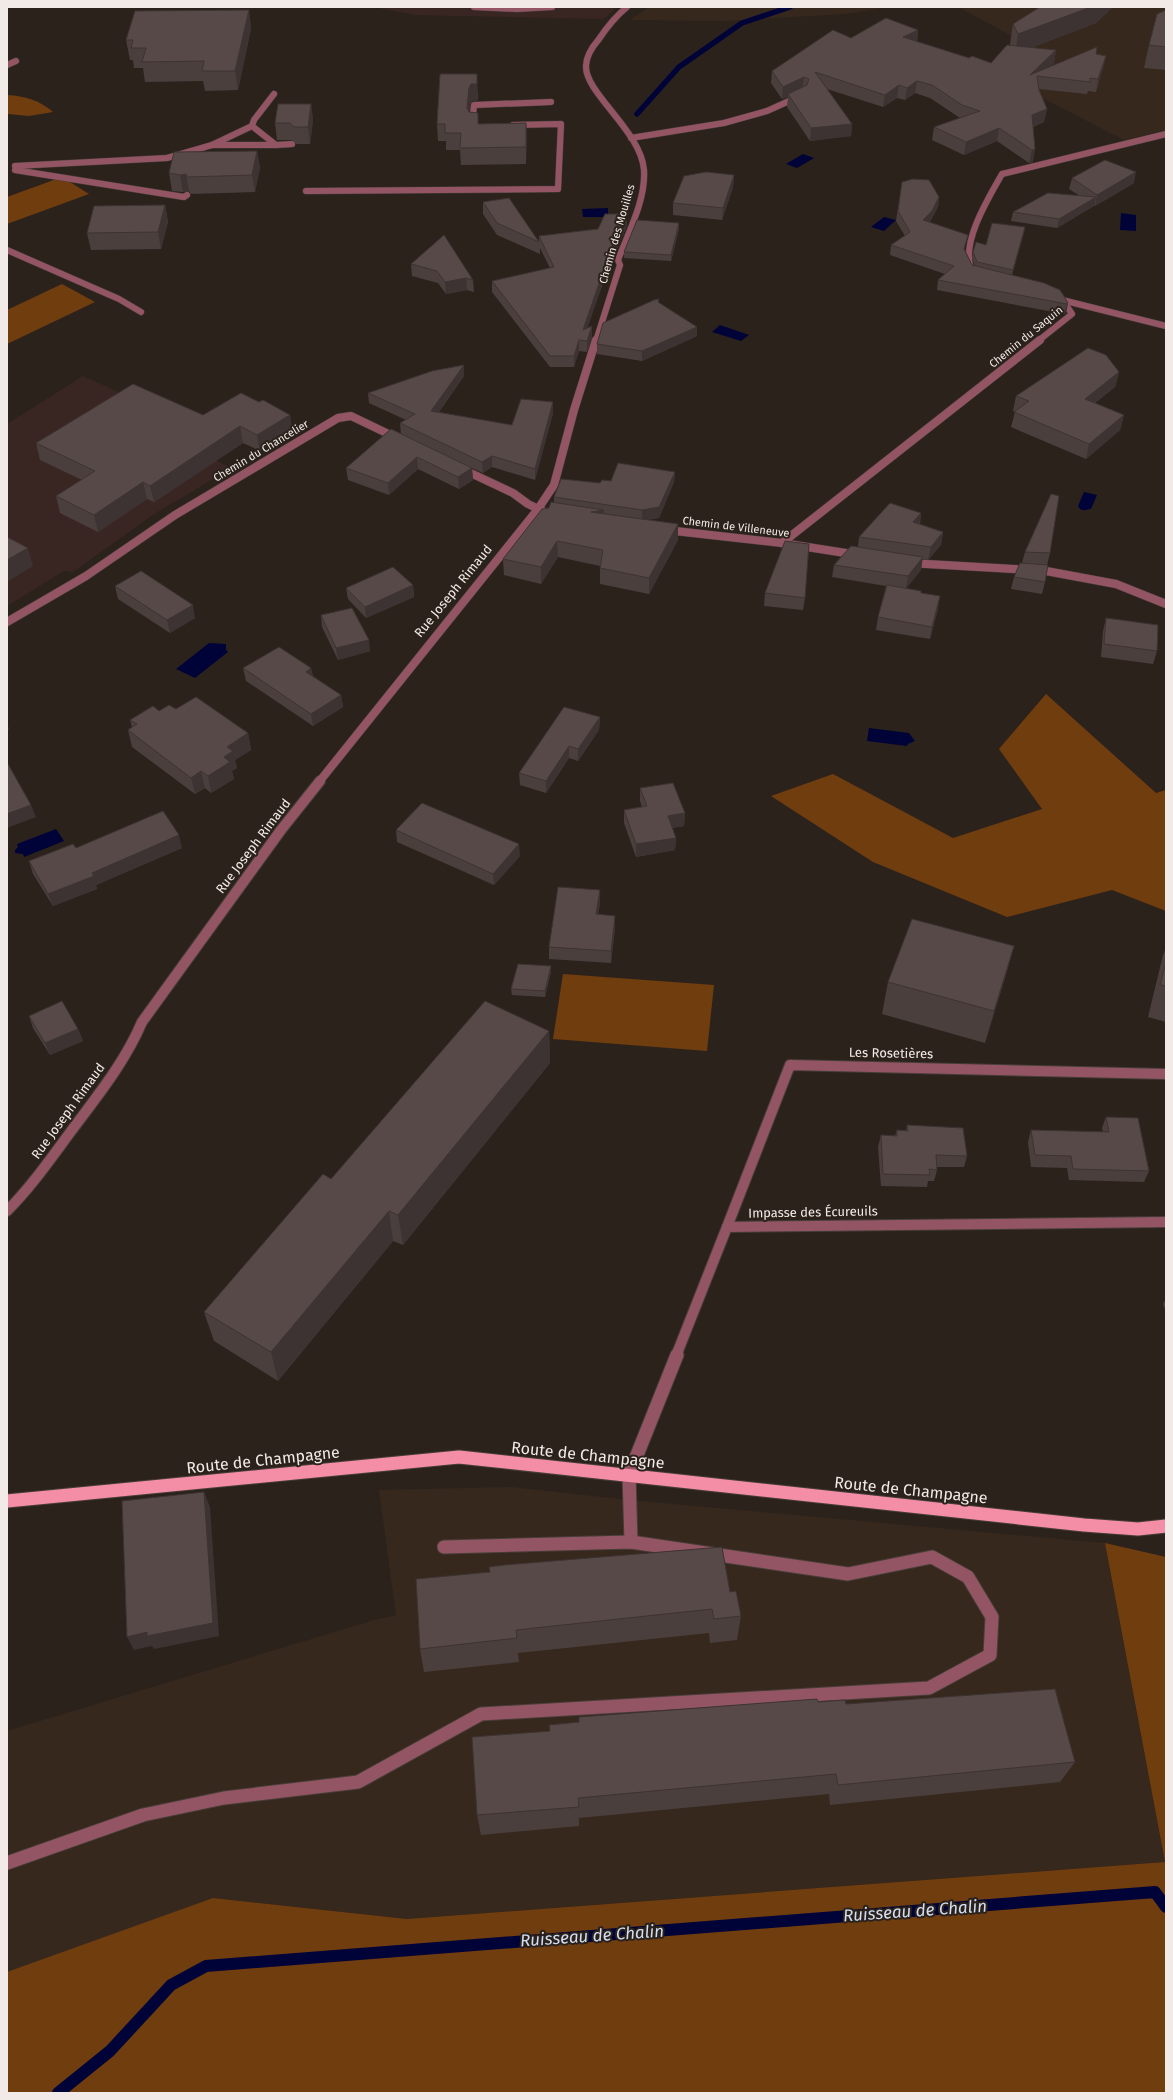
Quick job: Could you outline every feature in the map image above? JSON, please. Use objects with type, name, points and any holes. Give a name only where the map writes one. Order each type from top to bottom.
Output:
[{"type":"main road","name":"Route de Champagne","points":[[7,1501],[459,1458],[629,1475],[1084,1526],[1138,1529],[1166,1526]]},
{"type":"street","points":[[474,7],[517,9],[552,7]]},
{"type":"street","name":"Chemin des Mouilles","points":[[538,509],[554,485],[574,410],[620,265],[618,260],[640,195],[644,170],[640,154],[631,138],[588,79],[586,68],[586,63],[600,38],[619,12],[628,7]]},
{"type":"street","points":[[7,64],[16,61]]},
{"type":"street","points":[[212,146],[226,137],[252,126],[254,120],[274,94]]},
{"type":"street","points":[[631,138],[724,123],[767,110],[804,94]]},
{"type":"street","points":[[479,125],[472,125],[474,104],[551,102]]},
{"type":"street","points":[[306,191],[558,189],[561,124],[509,125]]},
{"type":"street","points":[[252,126],[276,145]]},
{"type":"street","points":[[980,274],[973,272],[967,258],[979,215],[1002,174],[1166,134]]},
{"type":"street","points":[[187,194],[184,197],[15,168],[167,158],[212,146],[292,144]]},
{"type":"street","points":[[7,250],[119,299],[141,312]]},
{"type":"street","name":"Chemin du Saquin","points":[[782,543],[1072,314],[1057,292]]},
{"type":"street","points":[[1062,300],[1166,326]]},
{"type":"street","name":"Chemin du Chancelier","points":[[7,622],[86,576],[175,515],[338,418],[351,416],[409,444]]},
{"type":"street","points":[[452,464],[513,493],[538,509],[551,513]]},
{"type":"street","name":"Rue Joseph Rimaud","points":[[7,1211],[34,1181],[108,1081],[136,1038],[142,1022],[281,830],[538,509]]},
{"type":"street","name":"Chemin de Villeneuve","points":[[661,530],[782,543],[867,556]]},
{"type":"street","points":[[898,561],[922,565],[1046,571],[1116,584],[1166,604]]},
{"type":"street","name":"Les Rosetières","points":[[727,1227],[790,1065],[1166,1074]]},
{"type":"street","name":"Impasse des Écureuils","points":[[727,1227],[1166,1222]]},
{"type":"street","points":[[631,1542],[629,1475],[727,1227]]},
{"type":"street","points":[[7,1863],[143,1815],[224,1798],[358,1782],[481,1714],[929,1688],[990,1655],[992,1617],[968,1577],[932,1557],[848,1574],[631,1542],[444,1547]]},
{"type":"shaded area","points":[[374,7],[617,7],[604,19],[415,15]]},
{"type":"shaded area","points":[[649,7],[890,7],[846,14],[725,21],[630,20]]},
{"type":"shaded area","points":[[958,7],[1166,7],[1166,130],[1124,140],[1011,82],[1038,50]]},
{"type":"shaded area","points":[[7,95],[32,99],[53,112],[29,116],[8,114]]},
{"type":"shaded area","points":[[803,154],[814,158],[797,168],[786,164]]},
{"type":"shaded area","points":[[62,177],[89,194],[7,224],[7,197]]},
{"type":"shaded area","points":[[608,208],[608,217],[583,217],[582,209]]},
{"type":"shaded area","points":[[1121,213],[1136,215],[1136,231],[1120,230]]},
{"type":"shaded area","points":[[884,217],[896,220],[884,231],[871,227]]},
{"type":"shaded area","points":[[62,284],[95,302],[7,344],[7,310]]},
{"type":"shaded area","points":[[720,325],[749,335],[741,341],[712,332]]},
{"type":"shaded area","points":[[83,376],[209,433],[187,447],[232,468],[154,514],[73,572],[64,571],[7,606],[7,424]]},
{"type":"shaded area","points":[[1084,492],[1097,495],[1091,509],[1082,510],[1078,506]]},
{"type":"shaded area","points":[[209,643],[226,644],[226,650],[228,652],[195,678],[176,669]]},
{"type":"shaded area","points":[[1046,694],[1156,793],[1166,790],[1166,911],[1112,890],[1007,917],[873,862],[771,796],[833,774],[953,838],[1042,809],[999,749]]},
{"type":"shaded area","points":[[869,728],[909,733],[915,741],[907,746],[867,741]]},
{"type":"shaded area","points":[[56,829],[64,841],[24,857],[23,854],[15,853],[15,850],[18,847],[17,844]]},
{"type":"shaded area","points":[[563,974],[714,985],[707,1051],[553,1039]]},
{"type":"shaded area","points":[[511,1487],[629,1500],[1105,1543],[1165,1862],[407,1919],[213,1898],[7,1974],[7,1731],[371,1621],[396,1615],[379,1490]]},
{"type":"shaded area","points":[[1105,1543],[1166,1557],[1166,2093],[7,2093],[7,1972],[213,1898],[407,1919],[1165,1862]]},
{"type":"building","points":[[1040,7],[1091,7],[1018,34],[1013,24]]},
{"type":"building","points":[[249,10],[235,71],[202,71],[204,61],[142,62],[146,48],[131,48],[133,40],[126,40],[135,11]]},
{"type":"building","points":[[1166,10],[1166,47],[1149,45],[1157,14]]},
{"type":"building","points":[[886,18],[918,30],[903,37],[969,58],[972,56],[991,63],[1007,45],[1056,50],[1030,75],[1097,47],[1096,54],[1106,56],[1098,79],[1090,78],[1090,82],[1037,76],[1039,90],[1047,109],[1032,115],[1035,149],[1032,150],[999,128],[966,142],[934,127],[980,111],[962,105],[932,85],[917,81],[907,88],[899,85],[885,95],[815,72],[852,124],[811,128],[788,94],[807,85],[809,79],[804,77],[783,87],[772,71],[833,30],[851,38]]},
{"type":"building","points":[[440,74],[477,74],[477,84],[471,84],[469,88],[467,108],[469,112],[478,113],[478,124],[526,123],[526,147],[460,148],[461,133],[445,133],[445,124],[437,124]]},
{"type":"building","points":[[278,104],[311,104],[308,127],[294,127],[290,123],[275,123]]},
{"type":"building","points":[[257,151],[252,175],[188,177],[186,174],[180,175],[169,173],[174,152]]},
{"type":"building","points":[[1105,160],[1136,172],[1097,195],[1072,178]]},
{"type":"building","points":[[706,172],[734,175],[723,208],[673,203],[684,176]]},
{"type":"building","points":[[913,179],[929,180],[939,197],[932,211],[923,220],[968,235],[964,249],[972,265],[1044,283],[1060,290],[1068,303],[938,280],[954,266],[891,245],[910,232],[898,211],[902,182]]},
{"type":"building","points":[[1048,193],[1096,197],[1059,219],[1013,212]]},
{"type":"building","points":[[509,198],[539,242],[497,223],[483,202]]},
{"type":"building","points":[[165,205],[158,232],[87,233],[94,206]]},
{"type":"building","points":[[605,214],[627,214],[614,246],[612,246],[583,330],[592,326],[587,341],[579,340],[574,356],[550,356],[492,281],[554,267],[539,236],[598,229]]},
{"type":"building","points":[[637,220],[679,223],[671,255],[624,252]]},
{"type":"building","points":[[992,223],[1025,227],[1013,270],[977,262],[973,252],[976,242],[986,245]]},
{"type":"building","points":[[444,235],[473,280],[466,278],[445,282],[437,271],[411,264]]},
{"type":"building","points":[[659,299],[658,302],[697,327],[642,351],[597,344],[603,323]]},
{"type":"building","points":[[1088,348],[1106,355],[1119,372],[1085,399],[1124,415],[1089,444],[1014,412],[1029,401],[1016,396]]},
{"type":"building","points":[[464,365],[431,411],[512,425],[521,399],[553,402],[535,469],[492,456],[482,462],[400,423],[415,414],[368,393],[432,371]]},
{"type":"building","points":[[133,384],[203,415],[241,393],[259,402],[263,400],[290,415],[257,435],[240,426],[150,486],[143,482],[94,515],[56,496],[95,471],[36,443]]},
{"type":"building","points":[[391,429],[472,468],[458,477],[417,457],[388,483],[346,468]]},
{"type":"building","points":[[618,463],[675,472],[659,507],[642,510],[554,497],[561,479],[600,483],[602,480],[611,481]]},
{"type":"building","points":[[1051,494],[1059,496],[1050,553],[1025,552]]},
{"type":"building","points":[[551,502],[604,510],[591,512],[678,524],[649,578],[600,568],[603,550],[557,541],[541,567],[503,559],[542,509],[549,508]]},
{"type":"building","points":[[890,503],[921,513],[913,522],[943,532],[931,547],[859,537]]},
{"type":"building","points":[[7,537],[28,548],[7,560]]},
{"type":"building","points":[[785,541],[809,544],[805,598],[765,593]]},
{"type":"building","points":[[851,546],[923,557],[908,576],[834,565]]},
{"type":"building","points":[[1020,563],[1048,565],[1045,582],[1014,577]]},
{"type":"building","points":[[393,567],[413,585],[365,607],[346,588]]},
{"type":"building","points":[[141,571],[193,605],[167,620],[115,586]]},
{"type":"building","points":[[887,585],[940,596],[932,627],[878,617]]},
{"type":"building","points":[[352,608],[369,640],[336,648],[321,615]]},
{"type":"building","points":[[1106,618],[1158,625],[1157,651],[1104,644]]},
{"type":"building","points":[[279,647],[311,668],[306,672],[341,695],[311,714],[243,668]]},
{"type":"building","points":[[196,697],[248,733],[227,747],[233,751],[224,757],[230,762],[208,776],[201,771],[191,778],[128,730],[137,724],[130,720],[153,706],[159,711],[169,705],[176,709]]},
{"type":"building","points":[[564,707],[600,717],[578,749],[569,746],[546,781],[519,773]]},
{"type":"building","points":[[7,764],[31,805],[7,814]]},
{"type":"building","points":[[673,783],[685,813],[668,816],[676,838],[636,844],[624,810],[647,806],[640,788]]},
{"type":"building","points":[[422,803],[519,844],[493,874],[396,830]]},
{"type":"building","points":[[163,811],[179,835],[92,873],[94,876],[48,894],[29,861],[73,844],[76,848]]},
{"type":"building","points":[[558,887],[600,890],[596,914],[615,916],[611,951],[549,947]]},
{"type":"building","points":[[912,919],[1014,946],[994,1011],[888,982]]},
{"type":"building","points":[[1166,962],[1166,986],[1160,985]]},
{"type":"building","points":[[518,964],[551,966],[545,991],[511,989]]},
{"type":"building","points":[[62,1001],[78,1029],[45,1043],[29,1016]]},
{"type":"building","points":[[485,1001],[549,1031],[398,1215],[389,1211],[271,1352],[204,1312],[323,1174],[331,1179]]},
{"type":"building","points":[[1106,1117],[1138,1118],[1149,1171],[1073,1169],[1071,1156],[1035,1155],[1031,1130],[1109,1132]]},
{"type":"building","points":[[907,1125],[963,1128],[967,1156],[936,1155],[937,1170],[929,1169],[930,1175],[883,1174],[881,1135],[897,1136],[897,1130],[908,1131]]},
{"type":"building","points":[[204,1492],[213,1623],[147,1636],[147,1632],[127,1637],[122,1501]]},
{"type":"building","points":[[722,1547],[730,1592],[736,1591],[741,1616],[714,1619],[712,1609],[516,1630],[517,1638],[420,1649],[416,1579],[490,1572],[489,1567],[504,1565]]},
{"type":"building","points":[[1055,1689],[1075,1762],[838,1785],[836,1774],[578,1798],[579,1807],[477,1815],[472,1737],[550,1731],[549,1725],[579,1722],[579,1717],[817,1699],[818,1702],[845,1700],[846,1704]]},
{"type":"waterway","points":[[637,114],[679,67],[742,23],[790,7]]},
{"type":"waterway","name":"Ruisseau de Chalin","points":[[58,2093],[110,2051],[171,1985],[206,1966],[1155,1892],[1166,1907]]}]
